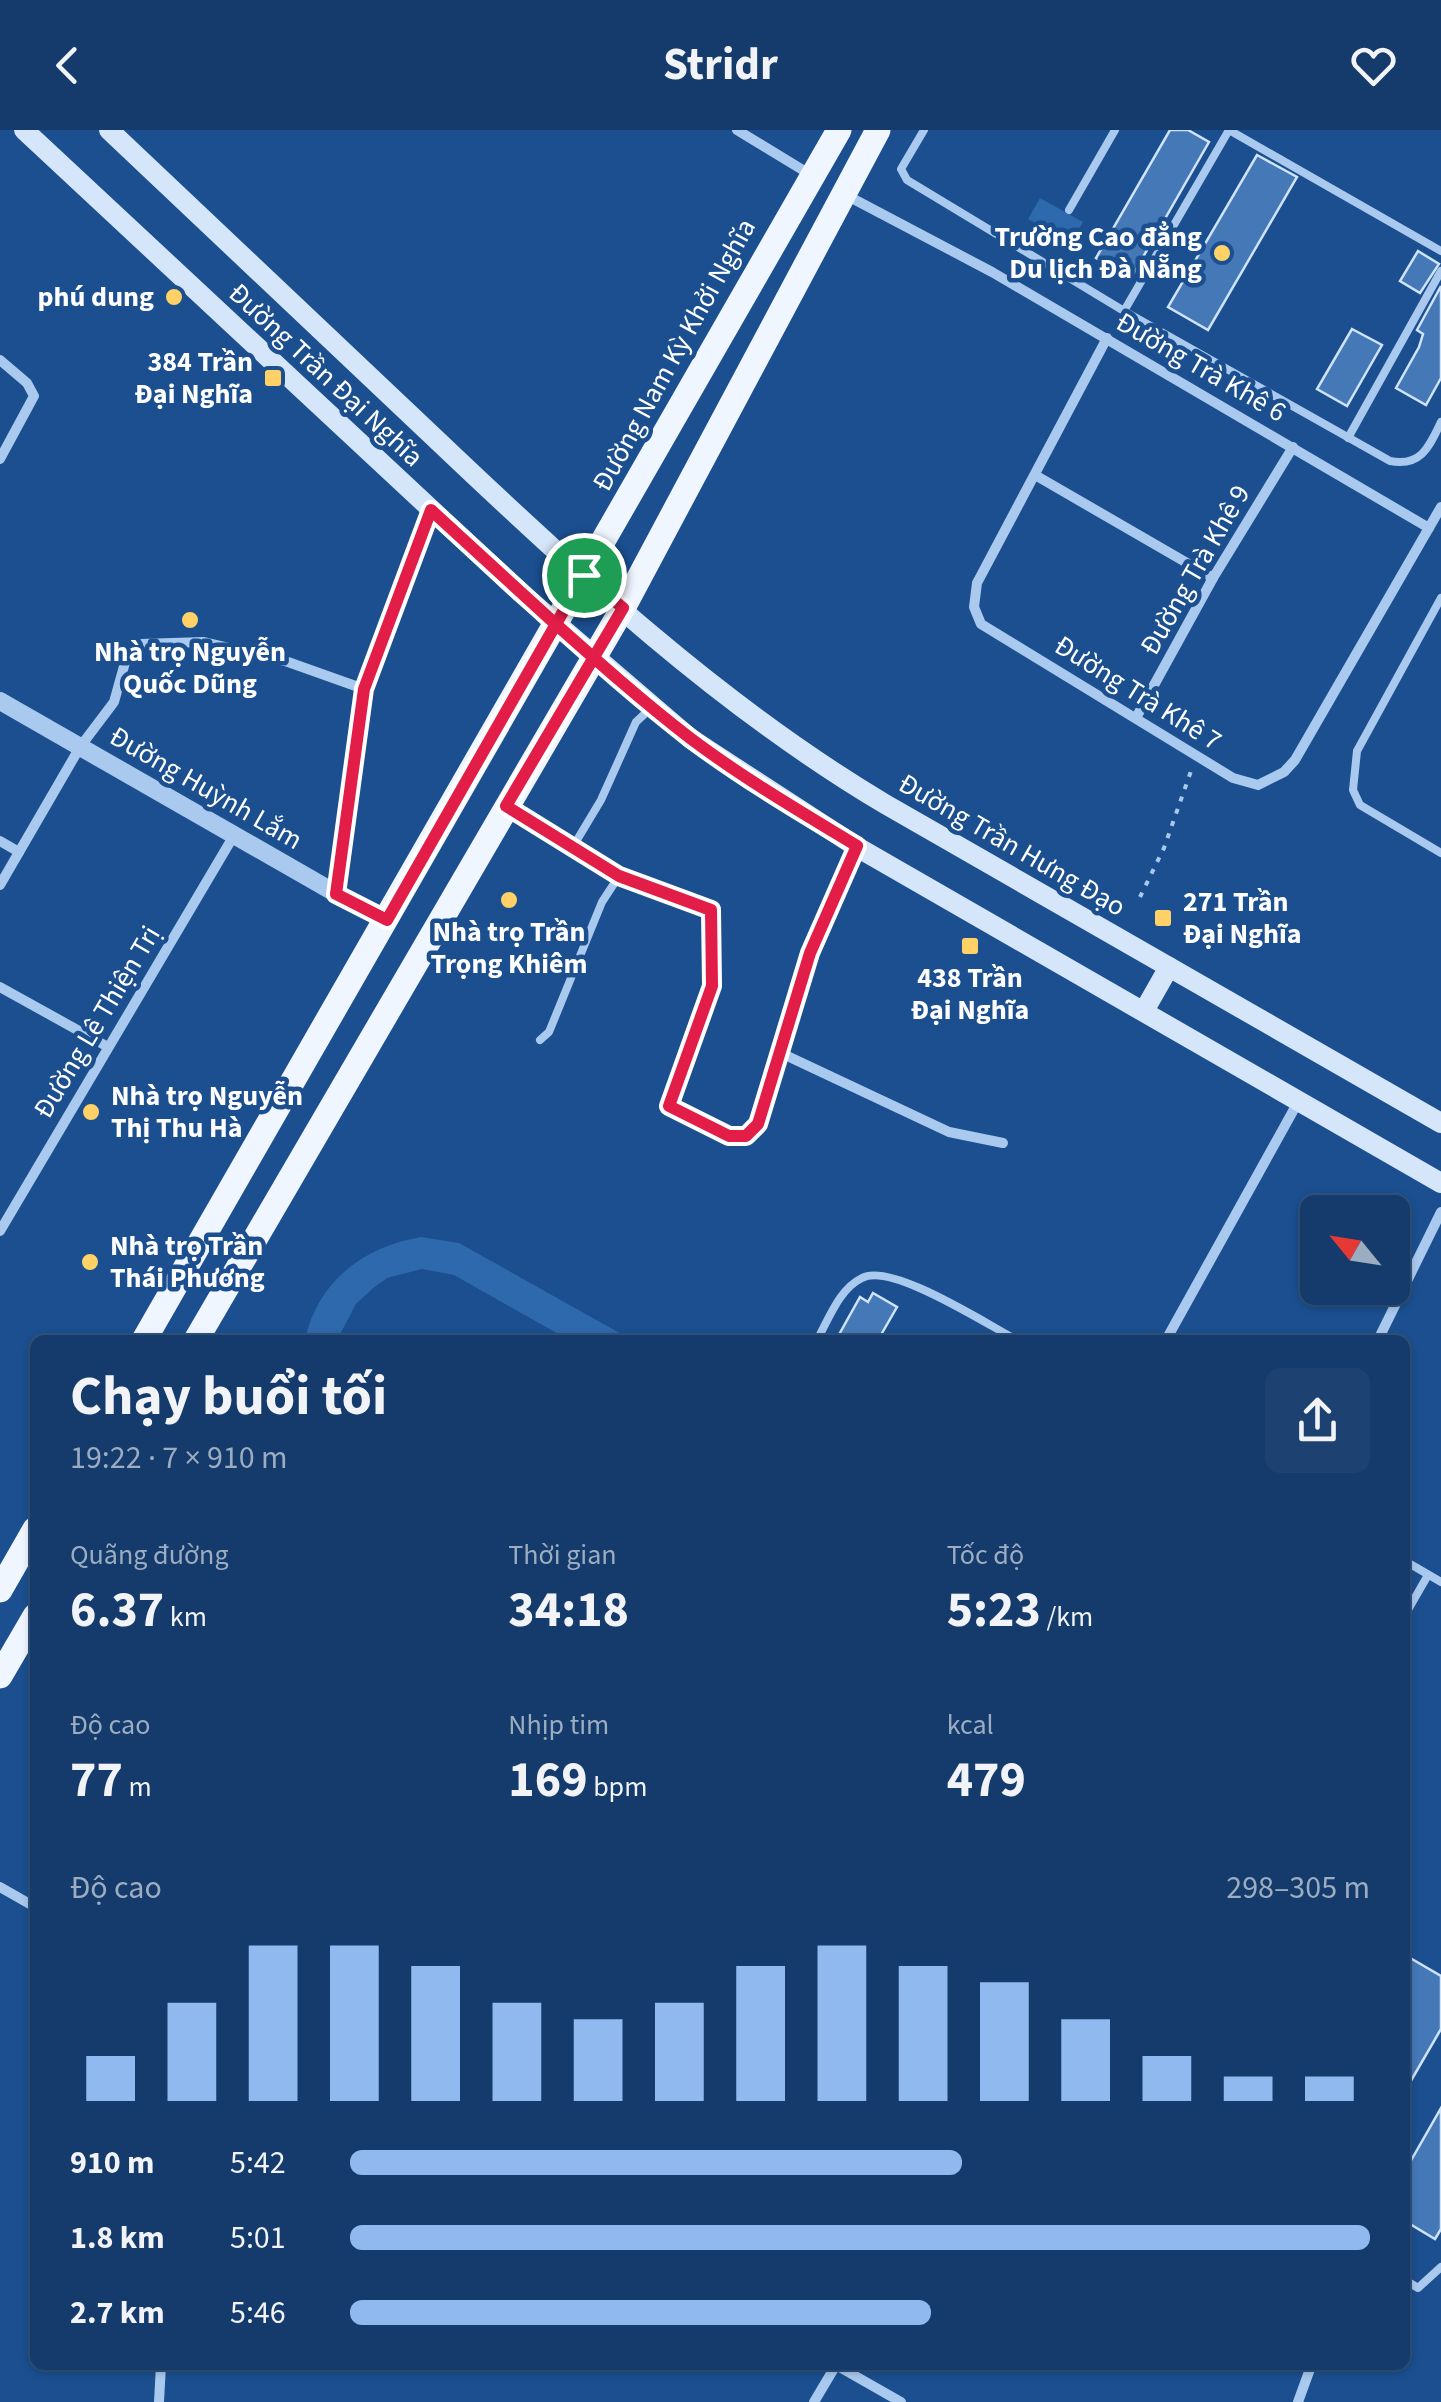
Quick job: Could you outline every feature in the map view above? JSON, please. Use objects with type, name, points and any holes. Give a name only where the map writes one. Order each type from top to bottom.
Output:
[{"type":"main road","name":"Đường Trần Đại Nghĩa","points":[[24,130],[593,657]]},
{"type":"main road","name":"Đường Trần Đại Nghĩa","points":[[109,130],[584,575]]},
{"type":"main road","name":"Đường Nam Kỳ Khởi Nghĩa","points":[[147,1335],[839,130]]},
{"type":"main road","points":[[199,1335],[623,608],[878,130]]},
{"type":"main road","points":[[811,175],[842,193]]},
{"type":"main road","name":"Đường Trần Hưng Đạo","points":[[584,575],[738,707],[815,763],[1441,1123]]},
{"type":"main road","points":[[593,657],[652,707],[758,785],[1441,1183]]},
{"type":"main road","points":[[1144,1011],[1169,967]]},
{"type":"main road","points":[[0,1590],[30,1538]]},
{"type":"main road","points":[[0,1676],[30,1625]]},
{"type":"street","points":[[737,130],[811,175]]},
{"type":"street","name":"Đường Trà Khê 6","points":[[842,193],[1107,338],[1429,528]]},
{"type":"street","name":"Đường Trà Khê 7","points":[[1107,338],[977,583],[974,607],[981,624],[1246,784],[1258,785],[1284,772],[1303,748],[1441,507]]},
{"type":"street","points":[[0,360],[27,383],[34,396],[0,459]]},
{"type":"street","name":"Đường Trà Khê 9","points":[[1138,716],[1213,578],[1293,447]]},
{"type":"street","points":[[1035,475],[1213,578]]},
{"type":"street","points":[[336,894],[364,689],[431,510]]},
{"type":"street","points":[[0,884],[80,748],[114,702],[126,659],[140,644],[204,642],[288,662],[364,689]]},
{"type":"street","name":"Đường Huỳnh Lắm","points":[[0,701],[233,837],[387,920]]},
{"type":"street","name":"Đường Lê Thiện Trị","points":[[0,1232],[233,837]]},
{"type":"street","points":[[0,841],[19,852]]},
{"type":"street","points":[[682,1115],[729,1136],[746,1136],[758,1124],[783,1054],[810,953],[857,846]]},
{"type":"street","points":[[0,987],[108,1047]]},
{"type":"street","points":[[783,1054],[949,1132],[1003,1144]]},
{"type":"street","points":[[1169,1335],[1298,1102]]},
{"type":"street","points":[[1380,1335],[1441,1212]]},
{"type":"street","points":[[0,1887],[30,1904]]},
{"type":"street","points":[[160,2402],[161,2370]]},
{"type":"street","points":[[814,2402],[833,2370]]},
{"type":"street","points":[[845,2370],[901,2402]]},
{"type":"street","points":[[1298,2402],[1310,2370]]},
{"type":"lane","points":[[924,130],[901,169],[906,180],[1124,312],[1390,461],[1406,464],[1420,459],[1441,422]]},
{"type":"lane","points":[[1070,210],[1115,130]]},
{"type":"lane","points":[[1124,312],[1229,130],[1441,251]]},
{"type":"lane","points":[[1348,438],[1441,272]]},
{"type":"lane","points":[[1441,598],[1357,751],[1353,772],[1360,805],[1441,853]]},
{"type":"lane","points":[[574,845],[602,800],[636,722],[652,707]]},
{"type":"lane","points":[[506,806],[619,876],[711,910],[712,986],[669,1106],[682,1115]]},
{"type":"lane","points":[[540,1040],[549,1032],[602,902],[619,876]]},
{"type":"lane","points":[[820,1335],[846,1290],[865,1275],[895,1276],[1007,1335]]},
{"type":"lane","points":[[1410,1564],[1441,1582]]},
{"type":"lane","points":[[1410,1606],[1428,1574]]},
{"type":"lane","points":[[1410,2283],[1418,2288],[1441,2267]]},
{"type":"path","points":[[1140,897],[1196,757]]},
{"type":"shaded area","points":[[1040,198],[1083,222],[1071,243],[1028,219]]},
{"type":"shaded area","points":[[421,1237],[459,1243],[623,1335],[560,1335],[454,1275],[422,1269],[387,1278],[372,1289],[356,1304],[340,1335],[306,1335],[321,1300],[346,1270],[400,1242]]},
{"type":"building","points":[[1170,130],[1188,130],[1209,142],[1131,278],[1096,258]]},
{"type":"building","points":[[1257,155],[1297,177],[1208,330],[1168,307]]},
{"type":"building","points":[[1418,251],[1439,264],[1420,293],[1400,281]]},
{"type":"building","points":[[1441,286],[1441,378],[1426,405],[1396,388],[1419,347],[1423,334],[1417,330]]},
{"type":"building","points":[[1352,329],[1382,345],[1347,406],[1317,389]]},
{"type":"building","points":[[873,1293],[897,1307],[881,1335],[839,1335],[860,1297],[868,1302]]},
{"type":"building","points":[[1410,1958],[1441,1976],[1441,2029],[1410,2082]]},
{"type":"building","points":[[1441,2108],[1441,2229],[1435,2239],[1410,2224],[1410,2162]]},
{"type":"place","name":"Trường Cao đẳng Du lịch Đà Nẵng","points":[[1222,253]]},
{"type":"place","name":"phú dung","points":[[174,297]]},
{"type":"place","name":"384 Trần Đại Nghĩa","points":[[273,378]]},
{"type":"place","name":"Nhà trọ Nguyễn Quốc Dũng","points":[[190,620]]},
{"type":"place","name":"Nhà trọ Trần Trọng Khiêm","points":[[509,900]]},
{"type":"place","name":"271 Trần Đại Nghĩa","points":[[1163,918]]},
{"type":"place","name":"438 Trần Đại Nghĩa","points":[[970,946]]},
{"type":"place","name":"Nhà trọ Nguyễn Thị Thu Hà","points":[[91,1112]]},
{"type":"place","name":"Nhà trọ Trần Thái Phương","points":[[90,1262]]},
{"type":"route","points":[[584,575],[556,625],[387,920],[336,894],[364,689],[431,510],[556,625],[593,657],[691,739],[857,846],[810,953],[783,1054],[758,1124],[746,1136],[729,1136],[669,1106],[712,986],[711,910],[619,876],[506,806],[593,657],[623,608],[584,575]]}]
